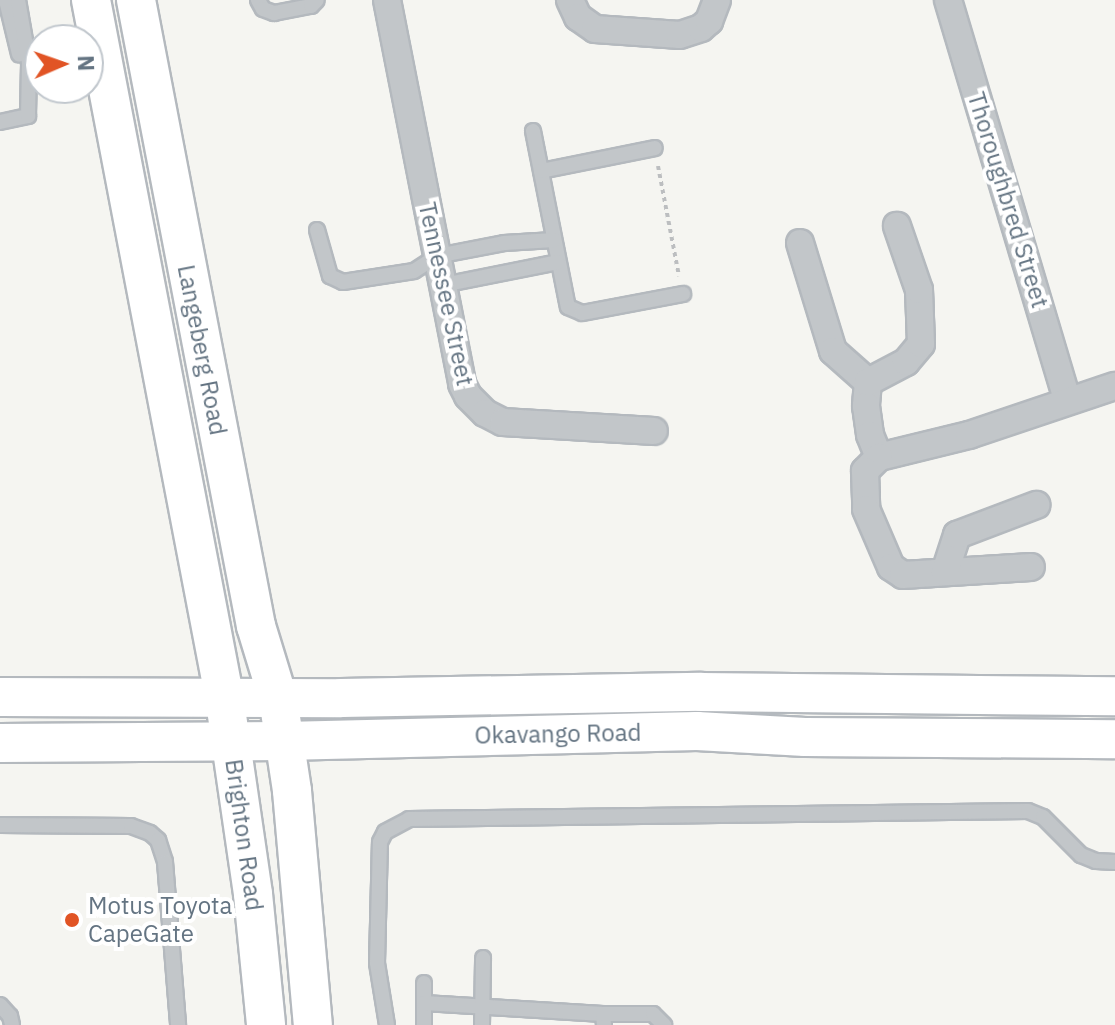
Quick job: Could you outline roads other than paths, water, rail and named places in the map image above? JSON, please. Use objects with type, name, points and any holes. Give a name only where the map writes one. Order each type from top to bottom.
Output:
[{"type":"main road","name":"Langeberg Road","points":[[91,0],[224,695],[230,741]]},
{"type":"main road","name":"Langeberg Road","points":[[136,0],[247,580],[278,698],[284,741]]},
{"type":"main road","name":"Okavango Road","points":[[0,697],[224,695],[278,698],[701,692],[1112,722]]},
{"type":"main road","name":"Okavango Road","points":[[0,743],[284,741],[697,731],[805,737],[1112,722]]},
{"type":"main road","name":"Brighton Road","points":[[230,741],[253,894],[266,1025]]},
{"type":"main road","name":"Brighton Road","points":[[284,741],[313,1025]]},
{"type":"street","name":"Tennessee Street","points":[[387,0],[462,384],[468,396],[485,413],[503,422],[654,431]]},
{"type":"street","points":[[570,0],[578,17],[595,29],[680,35],[701,28],[709,21],[717,0]]},
{"type":"street","name":"Thoroughbred Street","points":[[948,0],[1067,399]]},
{"type":"street","points":[[868,382],[906,362],[921,344],[919,290],[897,226]]},
{"type":"street","points":[[800,243],[833,351],[868,382]]},
{"type":"street","points":[[868,382],[866,406],[870,435],[879,457]]},
{"type":"street","points":[[1031,567],[903,575],[885,560],[866,509],[865,471],[879,457],[969,435],[1067,399],[1115,386]]},
{"type":"street","points":[[945,572],[957,535],[1036,505]]},
{"type":"lane","points":[[6,0],[24,74]]},
{"type":"lane","points":[[18,0],[24,34]]},
{"type":"lane","points":[[258,0],[266,12],[274,13],[311,6],[317,0]]},
{"type":"lane","points":[[0,122],[28,116],[29,104]]},
{"type":"lane","points":[[533,131],[566,303],[577,314],[683,294]]},
{"type":"lane","points":[[541,171],[655,148]]},
{"type":"lane","points":[[317,230],[330,276],[343,282],[414,271],[437,256],[504,243],[554,240]]},
{"type":"lane","points":[[443,285],[558,262]]},
{"type":"lane","points":[[387,1025],[377,963],[380,842],[395,824],[409,819],[1028,811],[1043,817],[1081,855],[1096,861],[1115,862]]},
{"type":"lane","points":[[0,825],[131,826],[150,833],[158,840],[165,862],[178,1025]]},
{"type":"lane","points":[[482,1025],[483,958]]},
{"type":"lane","points":[[424,983],[424,1025]]},
{"type":"lane","points":[[424,1003],[482,1006],[548,1018],[604,1020],[653,1014],[664,1025]]},
{"type":"lane","points":[[0,1005],[10,1016],[12,1025]]},
{"type":"place","name":"Motus Toyota CapeGate","points":[[72,920]]}]
